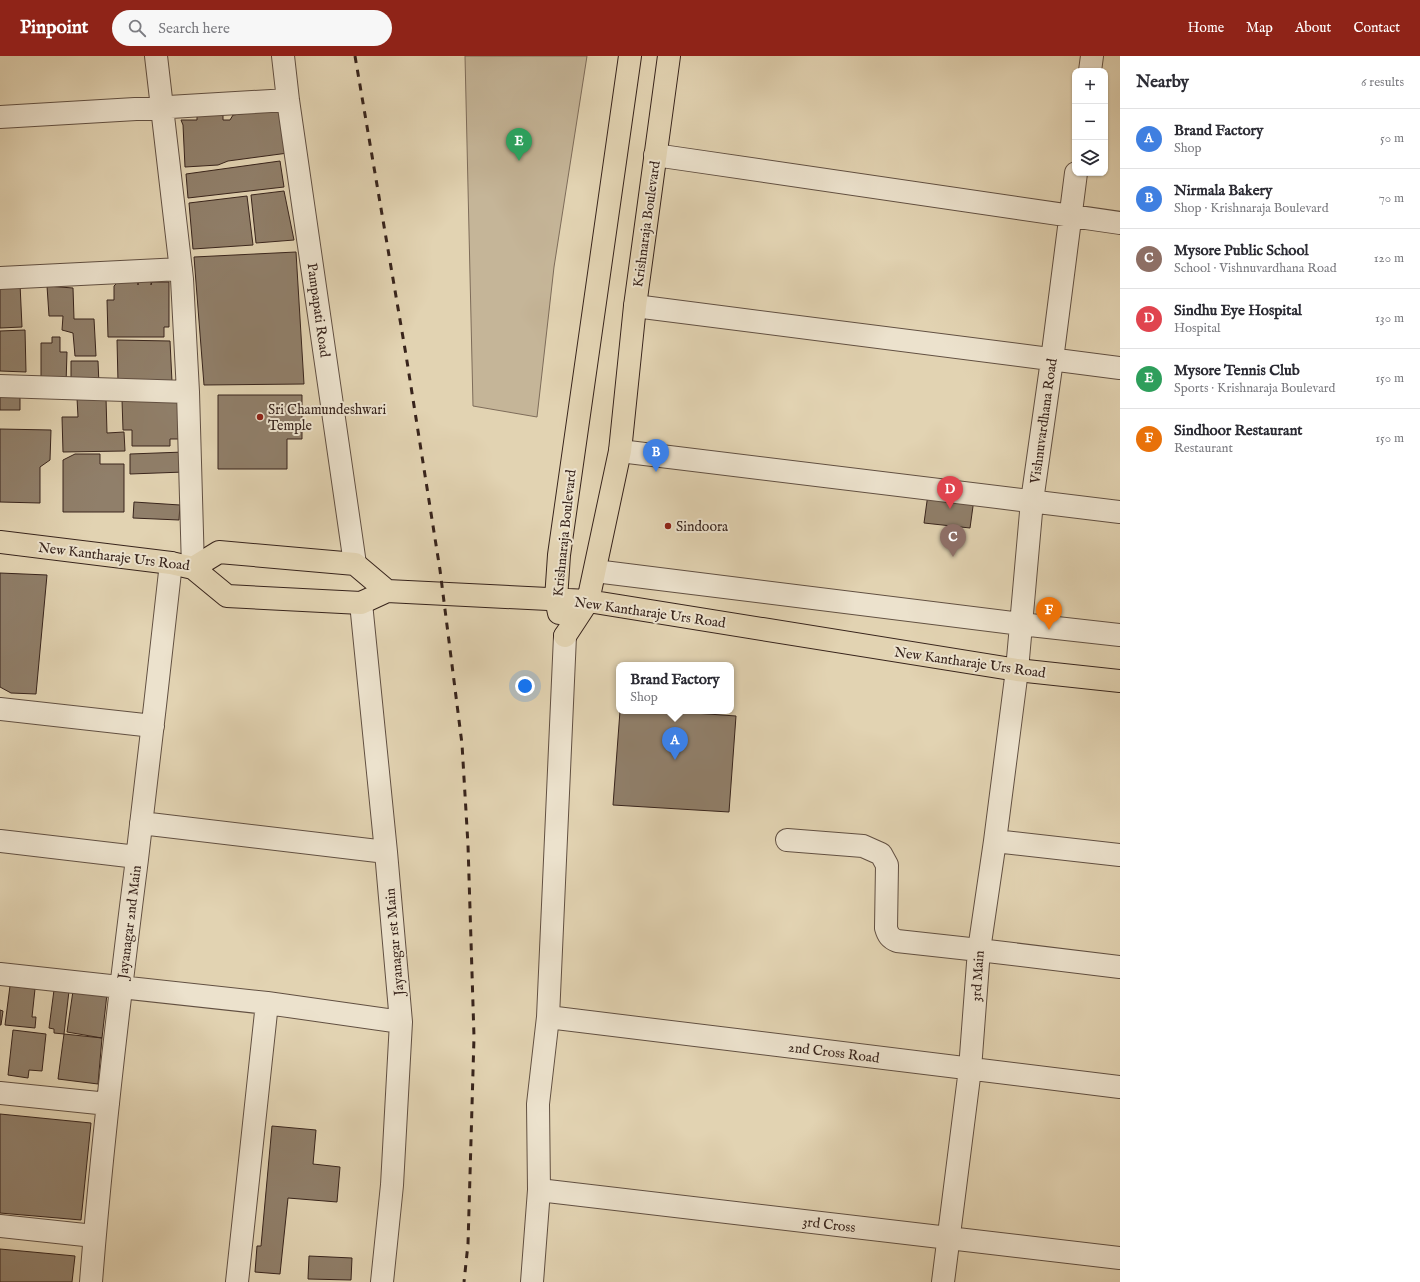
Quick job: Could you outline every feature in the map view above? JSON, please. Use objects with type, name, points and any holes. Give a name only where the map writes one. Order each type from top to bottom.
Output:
[{"type":"main road","name":"Krishnaraja Boulevard","points":[[564,636],[556,599],[559,555],[630,56]]},
{"type":"main road","name":"Krishnaraja Boulevard","points":[[564,636],[588,601],[620,451],[635,306],[669,56]]},
{"type":"main road","name":"New Kantharaje Urs Road","points":[[0,542],[171,563],[193,568],[218,552],[356,564]]},
{"type":"main road","points":[[193,568],[227,596],[361,602],[387,591],[356,564]]},
{"type":"main road","name":"New Kantharaje Urs Road","points":[[387,591],[588,601],[1017,670],[1120,681]]},
{"type":"street","points":[[156,56],[181,268],[188,392],[193,568]]},
{"type":"street","name":"Pampapati Road","points":[[283,56],[288,100],[356,564]]},
{"type":"street","points":[[1090,68],[1092,56]]},
{"type":"street","points":[[0,118],[288,100]]},
{"type":"street","points":[[655,155],[1070,217],[1120,223]]},
{"type":"street","name":"Vishnuvardhana Road","points":[[1017,670],[1032,501],[1076,176]]},
{"type":"street","points":[[0,278],[181,268]]},
{"type":"street","points":[[635,306],[1120,368]]},
{"type":"street","points":[[0,386],[188,392]]},
{"type":"street","points":[[620,451],[1120,512]]},
{"type":"street","name":"Jayanagar 2nd Main","points":[[91,1282],[94,1236],[120,987],[153,726],[171,563]]},
{"type":"street","points":[[595,571],[1120,635]]},
{"type":"street","name":"Jayanagar 1st Main","points":[[361,602],[386,852],[400,1022],[392,1185],[382,1282]]},
{"type":"street","points":[[532,1282],[539,1190],[538,1104],[548,1017],[564,636]]},
{"type":"street","name":"3rd Main","points":[[943,1282],[970,1069],[979,950],[996,841],[1017,670]]},
{"type":"street","points":[[0,709],[153,726]]},
{"type":"street","points":[[141,823],[386,852]]},
{"type":"street","points":[[787,840],[863,846],[881,854],[887,865],[886,928],[888,935],[897,941],[1120,967]]},
{"type":"street","points":[[0,841],[137,857]]},
{"type":"street","points":[[996,841],[1120,855]]},
{"type":"street","points":[[0,974],[267,1003],[400,1022]]},
{"type":"street","points":[[238,1282],[267,1003]]},
{"type":"street","name":"2nd Cross Road","points":[[548,1017],[1120,1087]]},
{"type":"street","points":[[0,1093],[108,1104]]},
{"type":"street","name":"3rd Cross","points":[[539,1190],[1120,1258]]},
{"type":"street","points":[[0,1226],[94,1236]]},
{"type":"shaded area","points":[[465,56],[587,56],[554,267],[537,417],[473,406]]},
{"type":"building","points":[[282,108],[288,153],[228,161],[218,165],[185,167],[183,125],[181,120],[197,120],[197,116],[223,115],[223,120],[230,120],[233,115]]},
{"type":"building","points":[[280,161],[284,187],[188,198],[186,174]]},
{"type":"building","points":[[284,191],[294,240],[256,243],[251,195]]},
{"type":"building","points":[[247,196],[253,245],[193,249],[189,203]]},
{"type":"building","points":[[296,252],[304,384],[204,385],[194,257]]},
{"type":"building","points":[[121,279],[151,279],[151,285],[152,282],[169,282],[169,327],[164,327],[164,337],[108,337],[107,300],[114,300],[114,286]]},
{"type":"building","points":[[20,284],[22,327],[0,328],[0,285]]},
{"type":"building","points":[[47,286],[73,288],[74,319],[94,319],[96,356],[75,356],[73,333],[62,330],[63,316],[49,316]]},
{"type":"building","points":[[25,330],[26,372],[0,371],[0,331]]},
{"type":"building","points":[[52,337],[60,337],[60,352],[67,352],[66,384],[41,384],[41,343],[52,343]]},
{"type":"building","points":[[117,340],[170,341],[172,382],[118,382]]},
{"type":"building","points":[[71,361],[98,361],[99,385],[71,385]]},
{"type":"building","points":[[0,390],[20,390],[20,410],[0,410]]},
{"type":"building","name":"Sri Chamundeshwari Temple","points":[[218,395],[302,395],[302,439],[287,439],[287,469],[218,469]]},
{"type":"building","points":[[183,396],[184,439],[170,439],[170,446],[132,446],[132,430],[123,430],[122,400]]},
{"type":"building","points":[[77,398],[106,398],[107,433],[124,432],[125,451],[63,452],[62,417],[78,417]]},
{"type":"building","points":[[0,429],[51,430],[50,460],[40,467],[40,503],[0,502]]},
{"type":"building","points":[[184,452],[184,472],[130,474],[130,454]]},
{"type":"building","points":[[75,454],[100,454],[100,464],[124,464],[124,512],[63,512],[63,460]]},
{"type":"building","points":[[928,494],[974,499],[970,528],[924,523]]},
{"type":"building","points":[[134,502],[180,505],[179,520],[133,518]]},
{"type":"building","points":[[0,573],[47,575],[36,694],[11,693],[0,687]]},
{"type":"building","points":[[620,714],[708,714],[736,716],[729,812],[613,805]]},
{"type":"building","points":[[10,986],[35,989],[32,1017],[36,1017],[35,1028],[5,1025]]},
{"type":"building","points":[[54,990],[69,991],[64,1034],[54,1033],[54,1029],[49,1028]]},
{"type":"building","points":[[73,991],[107,994],[102,1038],[67,1032]]},
{"type":"building","points":[[0,1010],[3,1011],[1,1025],[0,1025]]},
{"type":"building","points":[[13,1030],[46,1034],[42,1071],[29,1070],[28,1078],[8,1075]]},
{"type":"building","points":[[64,1034],[102,1038],[98,1084],[58,1079]]},
{"type":"building","points":[[0,1114],[91,1123],[81,1220],[0,1213]]},
{"type":"building","points":[[272,1126],[316,1130],[313,1164],[340,1167],[337,1202],[288,1198],[280,1274],[255,1272],[257,1246],[261,1246]]},
{"type":"building","points":[[0,1249],[75,1256],[72,1282],[0,1282]]},
{"type":"building","points":[[309,1256],[352,1258],[351,1280],[308,1279]]},
{"type":"railway","points":[[355,56],[406,355],[440,570],[462,744],[468,845],[474,1037],[468,1244],[464,1282]]},
{"type":"place","name":"Mysore Tennis Club","points":[[519,161]]},
{"type":"place","name":"Sri Chamundeshwari Temple","points":[[260,417]]},
{"type":"place","name":"Nirmala Bakery","points":[[656,472]]},
{"type":"place","name":"Sindhu Eye Hospital","points":[[950,509]]},
{"type":"place","name":"Sindoora","points":[[668,526]]},
{"type":"place","name":"Mysore Public School","points":[[953,557]]},
{"type":"place","name":"Sindhoor Restaurant","points":[[1049,630]]},
{"type":"place","name":"Brand Factory","points":[[675,760]]}]
